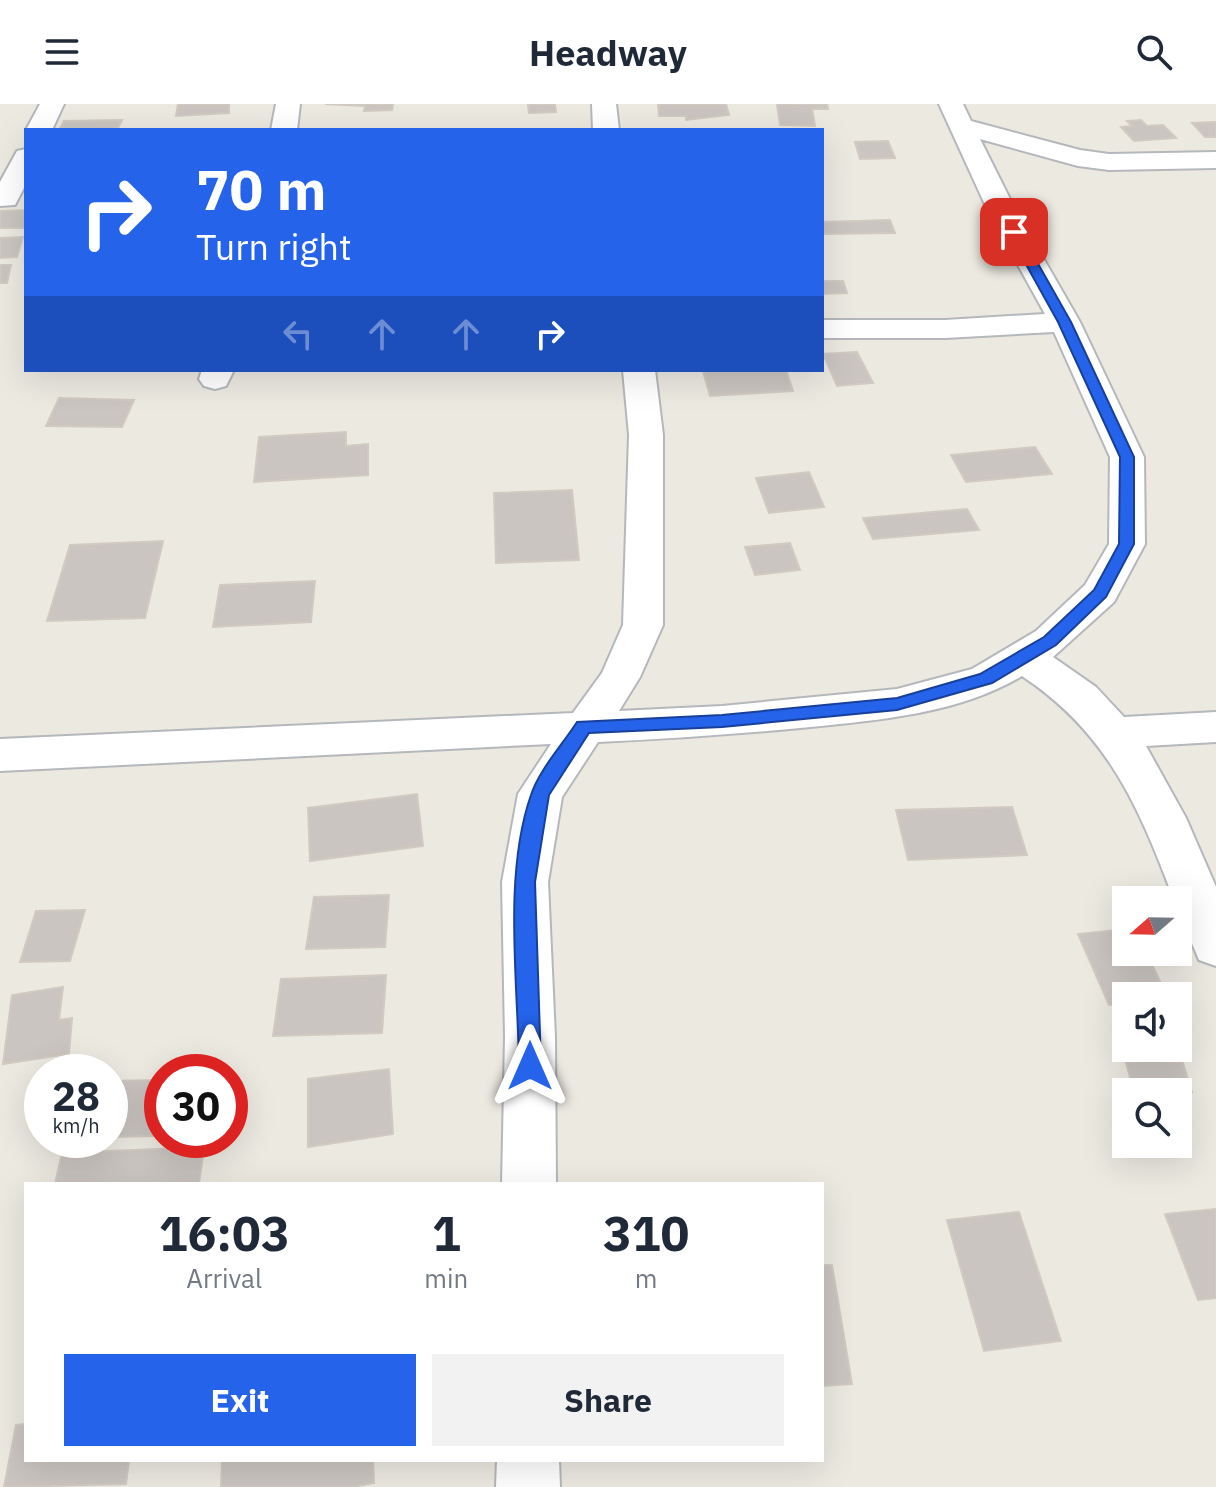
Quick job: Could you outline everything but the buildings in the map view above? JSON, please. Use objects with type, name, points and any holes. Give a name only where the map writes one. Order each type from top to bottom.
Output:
[{"type":"street","points":[[40,128],[52,104]]},
{"type":"street","points":[[284,128],[288,104]]},
{"type":"street","points":[[604,104],[606,128]]},
{"type":"street","points":[[957,115],[1078,158],[1109,162],[1216,160]]},
{"type":"street","points":[[0,755],[722,721],[897,704],[986,679],[1050,641],[1100,593],[1127,544],[1127,457],[1065,322],[1001,209],[957,115]]},
{"type":"street","points":[[10,199],[24,162]]},
{"type":"street","points":[[824,329],[945,329],[1065,322]]},
{"type":"street","points":[[529,1182],[530,1037],[525,882],[540,794],[620,677],[643,625],[646,435],[639,372]]},
{"type":"street","points":[[1023,657],[1085,701],[1116,733],[1148,780],[1216,946]]},
{"type":"street","points":[[1116,733],[1216,727]]},
{"type":"street","points":[[528,1462],[528,1487]]},
{"type":"route","points":[[530,1066],[525,882],[540,794],[583,727],[722,721],[897,704],[986,679],[1050,641],[1100,593],[1127,544],[1127,457],[1065,322],[1014,232]]}]
